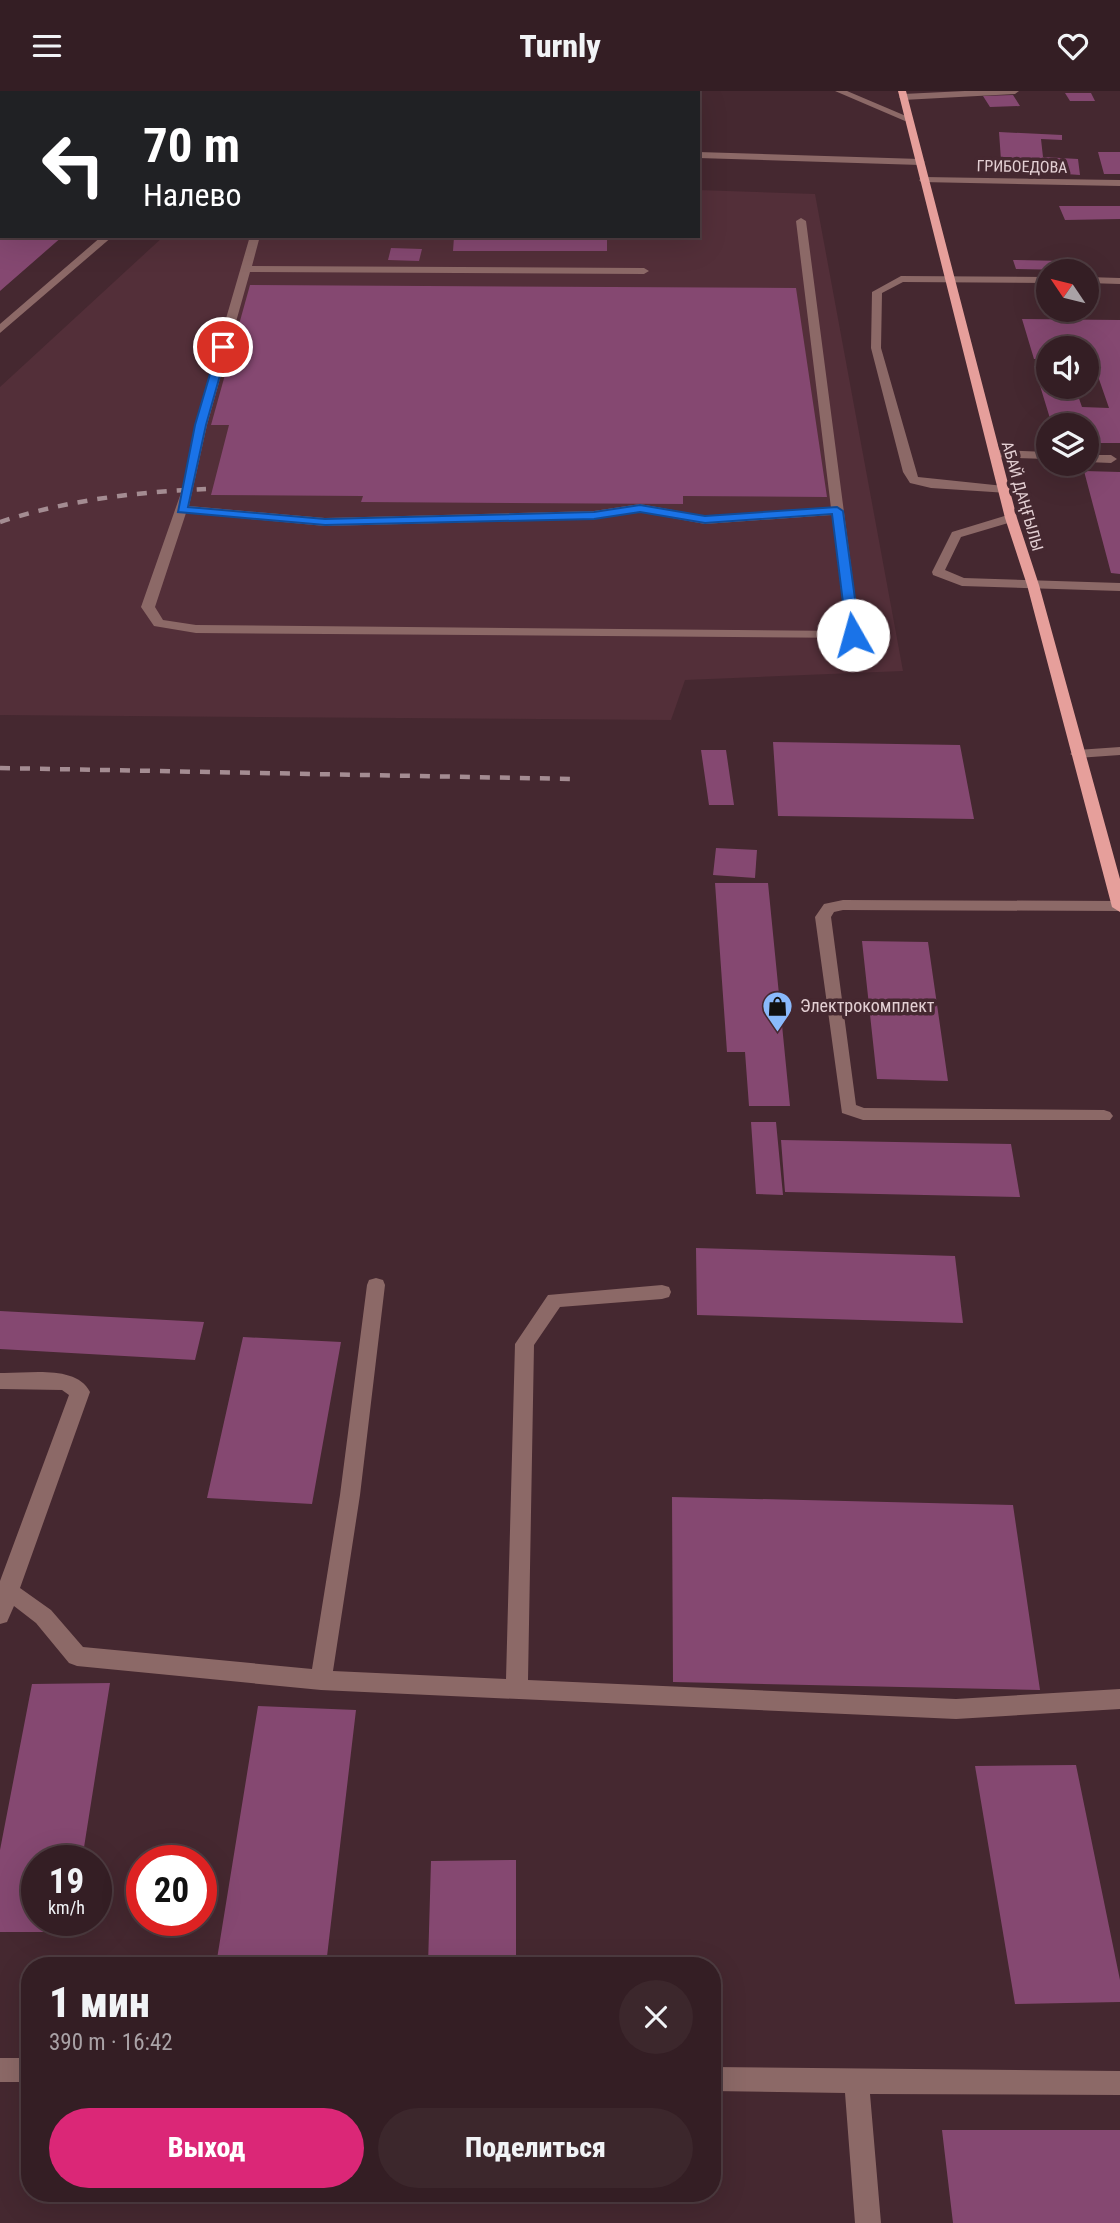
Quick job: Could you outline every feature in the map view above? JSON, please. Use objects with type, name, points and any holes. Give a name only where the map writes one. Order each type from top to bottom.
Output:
[{"type":"main road","name":"АБАЙ ДАҢҒЫЛЫ","points":[[903,94],[1011,518],[1033,585],[1120,907]]},
{"type":"street","points":[[839,91],[908,119]]},
{"type":"street","points":[[903,94],[1015,91]]},
{"type":"street","points":[[700,155],[919,162]]},
{"type":"street","name":"ГРИБОЕДОВА","points":[[924,180],[1120,183]]},
{"type":"street","points":[[254,238],[201,425],[182,509],[148,607],[159,623],[196,629],[853,635],[801,221]]},
{"type":"street","points":[[0,330],[106,238]]},
{"type":"street","points":[[246,269],[644,271]]},
{"type":"street","points":[[1004,490],[914,480],[909,472],[876,348],[877,292],[901,279],[1036,279]]},
{"type":"street","points":[[1099,281],[1120,281]]},
{"type":"street","points":[[995,454],[1036,456]]},
{"type":"street","points":[[1099,458],[1111,459]]},
{"type":"street","points":[[182,509],[325,522],[594,515],[640,508],[705,520],[837,511]]},
{"type":"street","points":[[1011,518],[956,535],[939,572],[962,582],[1120,587]]},
{"type":"street","points":[[1077,754],[1120,751]]},
{"type":"street","points":[[1104,1116],[863,1114],[848,1109],[823,917],[829,908],[843,905],[1120,907]]},
{"type":"street","points":[[321,1681],[350,1495],[376,1285]]},
{"type":"street","points":[[517,1689],[525,1344],[555,1300],[662,1292]]},
{"type":"street","points":[[0,1381],[66,1382],[80,1392],[4,1591],[0,1615]]},
{"type":"street","points":[[4,1591],[40,1612],[77,1656],[321,1681],[956,1709],[1120,1699]]},
{"type":"street","points":[[0,2070],[21,2070]]},
{"type":"street","points":[[721,2079],[1120,2083]]},
{"type":"street","points":[[856,2081],[868,2223]]},
{"type":"shaded area","points":[[700,190],[815,194],[903,671],[685,680],[671,720],[0,715],[0,387],[162,238],[700,238]]},
{"type":"building","points":[[1065,93],[1091,93],[1095,101],[1070,101]]},
{"type":"building","points":[[1013,95],[1020,106],[990,107],[983,96]]},
{"type":"building","points":[[999,132],[1062,135],[1062,140],[1041,139],[1043,157],[1078,159],[1080,175],[1052,173],[1051,162],[1001,160]]},
{"type":"building","points":[[1098,152],[1120,152],[1120,174],[1104,174]]},
{"type":"building","points":[[1059,206],[1120,206],[1120,219],[1065,220]]},
{"type":"building","points":[[0,238],[61,238],[0,291]]},
{"type":"building","points":[[454,238],[607,238],[607,251],[453,251]]},
{"type":"building","points":[[391,248],[422,249],[419,261],[388,260]]},
{"type":"building","points":[[1013,260],[1036,260],[1036,269],[1016,269]]},
{"type":"building","points":[[250,285],[796,288],[827,497],[683,496],[683,504],[361,502],[363,496],[211,495],[229,425],[211,425]]},
{"type":"building","points":[[1022,319],[1036,319],[1036,322],[1120,320],[1120,443],[1099,443],[1099,413],[1048,413],[1044,399],[1079,399],[1082,407],[1109,408],[1099,379],[1099,336],[1036,336],[1034,359]]},
{"type":"building","points":[[1099,471],[1120,472],[1120,574],[1111,573],[1085,476],[1099,476]]},
{"type":"building","points":[[773,742],[960,745],[974,819],[778,816]]},
{"type":"building","points":[[701,750],[726,750],[734,805],[709,805]]},
{"type":"building","points":[[716,848],[757,850],[755,878],[713,875]]},
{"type":"building","points":[[715,883],[768,883],[790,1106],[749,1106],[745,1052],[727,1052]]},
{"type":"building","points":[[862,941],[928,942],[948,1081],[877,1079]]},
{"type":"building","points":[[751,1122],[776,1122],[783,1195],[756,1194]]},
{"type":"building","points":[[781,1140],[1011,1144],[1020,1197],[785,1192]]},
{"type":"building","points":[[696,1248],[955,1256],[963,1323],[697,1315]]},
{"type":"building","points":[[0,1311],[204,1322],[195,1360],[0,1349]]},
{"type":"building","points":[[243,1337],[341,1342],[312,1504],[207,1498]]},
{"type":"building","points":[[672,1497],[1013,1505],[1040,1690],[673,1682]]},
{"type":"building","points":[[110,1683],[84,1845],[21,1845],[21,1932],[0,1932],[0,1850],[32,1684]]},
{"type":"building","points":[[258,1706],[356,1710],[327,1957],[217,1957]]},
{"type":"building","points":[[1076,1765],[1120,1980],[1120,2002],[1015,2004],[975,1766]]},
{"type":"building","points":[[516,1860],[516,1957],[428,1957],[431,1861]]},
{"type":"building","points":[[942,2130],[1120,2130],[1120,2223],[953,2223]]},
{"type":"railway","points":[[0,522],[102,498],[206,489]]},
{"type":"railway","points":[[0,768],[574,779]]},
{"type":"place","name":"Электрокомплект","points":[[777,1033]]},
{"type":"route","points":[[223,347],[201,425],[182,509],[325,522],[594,515],[640,508],[705,520],[837,511],[853,635]]}]
